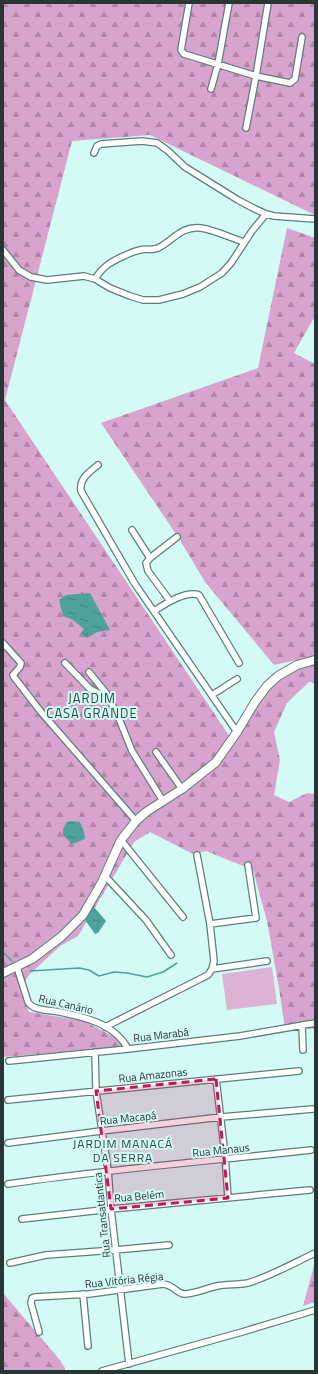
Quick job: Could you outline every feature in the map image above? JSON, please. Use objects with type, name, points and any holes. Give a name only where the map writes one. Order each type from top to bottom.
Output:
[{"type":"main road","points":[[3,973],[32,959],[49,947],[83,915],[105,876],[121,840],[136,821],[146,812],[182,789],[216,762],[237,732],[255,702],[267,686],[278,676],[297,664],[315,660]]},
{"type":"street","points":[[189,3],[182,50],[184,54],[256,76],[290,83],[295,79],[302,37]]},
{"type":"street","points":[[211,89],[218,64],[229,3]]},
{"type":"street","points":[[246,128],[268,3]]},
{"type":"street","points":[[94,153],[97,146],[101,144],[142,141],[157,143],[185,167],[201,178],[238,200],[266,214],[315,219]]},
{"type":"street","points":[[3,250],[19,270],[31,277],[48,280],[84,276],[95,279],[110,288],[130,296],[143,300],[160,300],[184,294],[222,273],[231,263],[244,242],[266,214]]},
{"type":"street","points":[[95,279],[100,271],[112,260],[141,249],[151,251],[159,248],[179,233],[191,229],[200,228],[244,242]]},
{"type":"street","points":[[98,465],[83,479],[81,484],[82,492],[135,584],[237,732]]},
{"type":"street","points":[[132,530],[150,558]]},
{"type":"street","points":[[170,601],[148,571],[146,563],[150,558],[177,537]]},
{"type":"street","points":[[154,611],[178,598],[196,594],[200,595],[239,663]]},
{"type":"street","points":[[3,643],[21,663],[20,667],[13,675],[14,677],[41,712],[136,821]]},
{"type":"street","points":[[65,663],[90,689],[108,698]]},
{"type":"street","points":[[89,672],[108,698],[118,716],[132,751],[163,801]]},
{"type":"street","points":[[212,695],[237,679]]},
{"type":"street","points":[[156,752],[182,789]]},
{"type":"street","points":[[121,840],[183,917]]},
{"type":"street","points":[[105,1027],[208,975],[212,969],[214,961],[210,924],[197,855]]},
{"type":"street","points":[[210,924],[256,918],[248,865]]},
{"type":"street","points":[[105,876],[146,920],[171,955]]},
{"type":"street","points":[[212,969],[267,961]]},
{"type":"street","name":"Rua Canário","points":[[17,967],[28,1002],[32,1006],[90,1019],[105,1027],[121,1039],[128,1049]]},
{"type":"street","name":"Rua Marabá","points":[[9,1061],[240,1036],[315,1023]]},
{"type":"street","points":[[302,1025],[303,1050]]},
{"type":"street","name":"Rua Transatlantica","points":[[95,1052],[96,1090],[108,1170],[115,1250],[121,1289],[129,1364]]},
{"type":"street","name":"Rua Amazonas","points":[[8,1100],[96,1090],[299,1071]]},
{"type":"street","points":[[216,1079],[228,1198]]},
{"type":"street","name":"Rua Macapá","points":[[8,1143],[101,1130],[313,1109]]},
{"type":"street","name":"Rua Manaus","points":[[8,1184],[108,1170],[311,1150]]},
{"type":"street","name":"Rua Belém","points":[[22,1219],[111,1208],[310,1190]]},
{"type":"street","points":[[10,1263],[46,1255],[170,1245]]},
{"type":"street","name":"Rua Vitória Régia","points":[[40,1332],[31,1303],[32,1298],[35,1297],[83,1294],[168,1284],[183,1294],[217,1286],[240,1284],[264,1276],[315,1253]]},
{"type":"street","points":[[83,1294],[88,1346]]},
{"type":"street","points":[[102,1371],[315,1310]]},
{"type":"highlighted area","points":[[216,1079],[228,1198],[111,1209],[96,1091]]},
{"type":"green space","points":[[3,3],[315,3],[315,215],[150,135],[72,141],[5,400],[234,743],[269,687],[290,671],[315,665],[315,683],[309,682],[287,703],[274,732],[280,760],[274,795],[289,802],[307,793],[315,794],[315,1050],[314,1029],[285,1029],[267,921],[253,870],[206,851],[193,854],[150,832],[134,842],[78,936],[60,946],[29,975],[22,987],[29,1012],[84,1021],[118,1039],[122,1047],[3,1057]]},
{"type":"green space","points":[[287,228],[315,238],[315,316],[294,353],[315,364],[315,656],[274,665],[205,582],[180,540],[101,423],[258,368]]},
{"type":"green space","points":[[315,1262],[315,1302],[303,1306]]},
{"type":"green space","points":[[3,1293],[59,1359],[65,1368],[65,1371],[3,1371]]},
{"type":"shaded area","points":[[272,967],[277,1004],[227,1010],[222,974]]},
{"type":"water","points":[[90,593],[110,630],[97,632],[87,638],[81,633],[84,629],[73,620],[63,616],[59,600],[66,595]]},
{"type":"water","points":[[67,822],[80,822],[85,839],[72,844],[63,835],[63,829]]},
{"type":"water","points":[[93,906],[106,921],[98,933],[95,934],[85,920]]},
{"type":"waterway","points":[[3,952],[12,961]]},
{"type":"waterway","points":[[30,971],[79,968],[89,970],[99,976],[114,972],[147,977],[163,972],[177,963]]},
{"type":"district","name":"JARDIM CASA GRANDE","points":[[92,706]]},
{"type":"district","name":"JARDIM MANACÁ DA SERRA","points":[[123,1150]]}]
